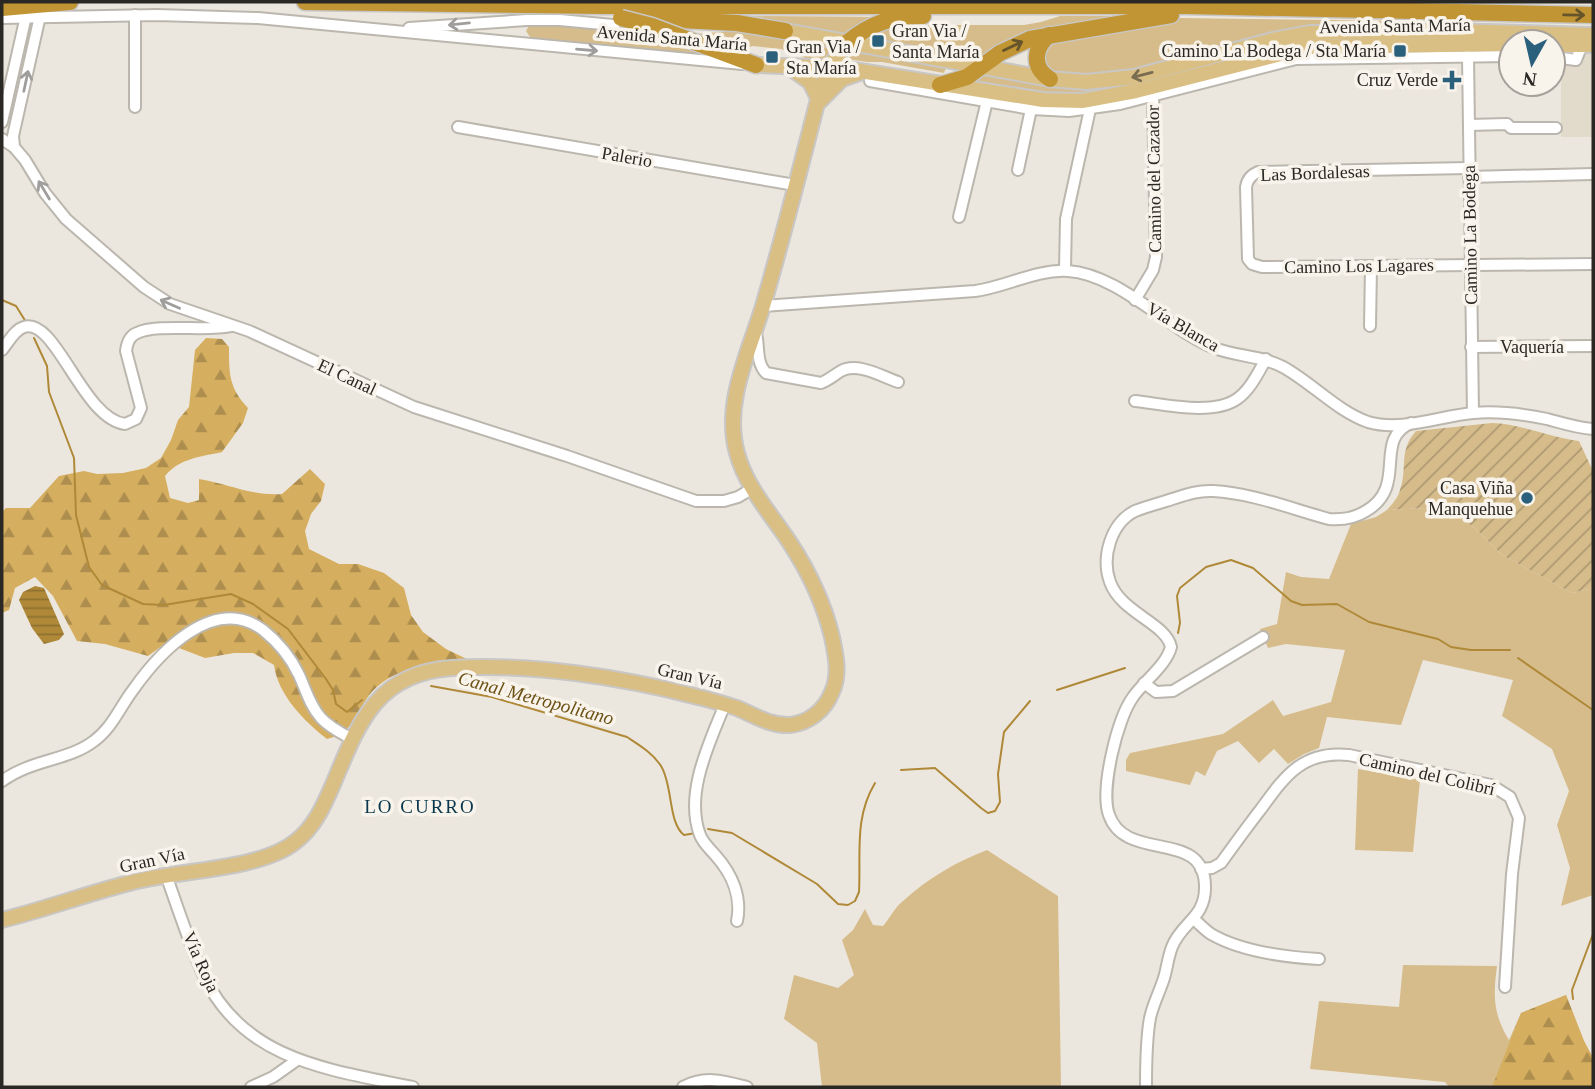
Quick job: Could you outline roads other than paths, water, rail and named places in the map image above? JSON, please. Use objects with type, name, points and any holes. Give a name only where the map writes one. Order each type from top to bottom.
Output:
[{"type":"highway","points":[[2,8],[71,2]]},
{"type":"highway","points":[[305,2],[1282,8],[1593,15]]},
{"type":"highway","points":[[539,5],[621,18],[660,28],[756,65]]},
{"type":"highway","points":[[933,84],[961,80],[1013,46],[1049,34],[1168,15],[1282,8]]},
{"type":"highway","points":[[848,42],[869,27],[896,18],[1024,16],[1045,12]]},
{"type":"highway","points":[[644,14],[662,19],[737,23],[785,30]]},
{"type":"highway","points":[[1049,34],[1040,45],[1036,59],[1040,70],[1050,79]]},
{"type":"main road","name":"Avenida Santa María","points":[[785,30],[1050,79],[1095,82],[1134,77],[1297,34],[1589,42]]},
{"type":"main road","points":[[1467,50],[1471,37],[1486,38]]},
{"type":"main road","name":"Avenida Santa María","points":[[1486,38],[1497,41]]},
{"type":"main road","name":"Gran Vía","points":[[2,920],[125,884],[260,859],[293,844],[319,815],[352,739],[368,711],[389,690],[415,676],[439,670],[494,668],[551,671],[661,688],[724,704],[782,725],[798,723],[812,717],[828,701],[837,673],[832,637],[815,588],[797,554],[753,488],[737,456],[733,426],[736,396],[763,306],[817,102],[829,67],[848,42]]},
{"type":"main road","points":[[1567,44],[1589,42]]},
{"type":"main road","name":"Avenida Santa María","points":[[756,65],[829,67],[867,76],[1043,100],[1082,101],[1136,91],[1308,47],[1467,50]]},
{"type":"main road","points":[[933,84],[950,74],[952,68],[948,60]]},
{"type":"main road","points":[[789,67],[810,82],[817,102]]},
{"type":"main road","name":"Gran Vía","points":[[817,102],[842,79],[867,76]]},
{"type":"street","name":"Avenida Santa María","points":[[2,18],[135,15],[258,18],[756,65]]},
{"type":"street","points":[[135,15],[135,107]]},
{"type":"street","points":[[2,122],[26,16]]},
{"type":"street","points":[[14,147],[13,136],[40,16]]},
{"type":"street","points":[[519,44],[516,31],[521,23],[527,20]]},
{"type":"street","name":"Avenida Santa María","points":[[368,29],[560,20],[644,28],[785,30]]},
{"type":"street","points":[[1567,59],[1576,60],[1589,42]]},
{"type":"street","points":[[1567,47],[1573,60]]},
{"type":"street","name":"Avenida Santa María","points":[[867,76],[1031,109],[1090,110],[1296,59],[1467,50],[1497,55]]},
{"type":"street","name":"Camino La Bodega","points":[[1467,50],[1473,413]]},
{"type":"street","name":"Camino del Cazador","points":[[1135,300],[1153,270],[1156,257],[1153,95]]},
{"type":"street","points":[[959,217],[987,101]]},
{"type":"street","points":[[1018,170],[1031,109]]},
{"type":"street","points":[[1065,270],[1067,212],[1090,110]]},
{"type":"street","points":[[1469,125],[1507,124],[1511,128],[1556,128]]},
{"type":"street","name":"Palerio","points":[[458,127],[796,185]]},
{"type":"street","name":"El Canal","points":[[2,139],[14,147],[25,160],[45,193],[66,219],[144,287],[170,304],[235,326],[414,407],[696,501],[724,501],[753,488]]},
{"type":"street","points":[[1469,173],[1593,174]]},
{"type":"street","name":"Las Bordalesas","points":[[1251,264],[1247,255],[1246,187],[1253,174],[1469,173]]},
{"type":"street","name":"Camino Los Lagares","points":[[1251,264],[1262,267],[1593,264]]},
{"type":"street","points":[[1370,326],[1371,267]]},
{"type":"street","name":"Vía Blanca","points":[[763,306],[975,291],[1065,270],[1094,276],[1210,346],[1230,353],[1266,359],[1357,417],[1371,423],[1391,425],[1473,413],[1519,414],[1593,429]]},
{"type":"street","points":[[2,351],[18,330],[25,327],[36,328],[64,357],[89,399],[113,420],[125,424],[136,419],[141,408],[127,351],[132,336],[142,331],[177,328],[216,330],[235,326]]},
{"type":"street","points":[[755,330],[759,342],[759,362],[766,373],[821,383],[842,370],[859,368],[898,382]]},
{"type":"street","name":"Vaquería","points":[[1471,347],[1593,346]]},
{"type":"street","points":[[1135,401],[1205,408],[1227,404],[1244,393],[1266,359]]},
{"type":"street","points":[[1146,1087],[1150,1018],[1172,947],[1180,933],[1201,909],[1205,882],[1201,869],[1193,858],[1175,849],[1130,840],[1120,832],[1110,817],[1107,800],[1112,751],[1118,728],[1127,705],[1167,656],[1171,647],[1167,637],[1121,601],[1110,584],[1107,554],[1114,533],[1124,520],[1136,511],[1184,495],[1207,491],[1259,500],[1329,519],[1350,518],[1370,509],[1385,493],[1390,474],[1390,451],[1385,438],[1371,423]]},
{"type":"street","points":[[1390,451],[1398,431],[1411,423]]},
{"type":"street","points":[[2,780],[30,765],[73,753],[95,740],[108,728],[140,680],[163,655],[201,624],[224,619],[251,623],[272,637],[292,662],[320,716],[328,725],[352,739]]},
{"type":"street","points":[[1144,683],[1156,692],[1173,691],[1263,637]]},
{"type":"street","points":[[724,704],[701,772],[696,813],[701,837],[723,864],[734,884],[738,906],[737,921]]},
{"type":"street","name":"Camino del Colibrí","points":[[1201,869],[1212,868],[1221,863],[1282,780],[1294,768],[1317,757],[1349,755],[1491,785],[1510,797],[1519,818],[1504,987]]},
{"type":"street","name":"Vía Roja","points":[[166,875],[204,976],[220,1002],[246,1030],[297,1060],[324,1069],[413,1087]]},
{"type":"street","points":[[1194,919],[1210,934],[1243,946],[1275,954],[1319,959]]},
{"type":"street","points":[[251,1087],[273,1077],[297,1060]]},
{"type":"street","points":[[683,1087],[708,1079],[747,1087]]},
{"type":"waterway","name":"Canal Metropolitano","points":[[2,300],[16,306],[26,322]]},
{"type":"waterway","name":"Canal Metropolitano","points":[[34,338],[47,366],[49,392],[74,458],[76,515],[89,567],[102,585],[143,604],[164,605],[231,594],[253,604],[288,629],[326,679],[333,690],[336,704],[347,712],[362,700]]},
{"type":"waterway","name":"Canal Metropolitano","points":[[1178,633],[1180,623],[1177,596],[1180,588],[1206,567],[1231,560],[1253,568],[1291,601],[1302,605],[1337,604],[1369,622],[1438,639],[1451,647],[1510,650]]},
{"type":"waterway","name":"Canal Metropolitano","points":[[1518,658],[1593,710]]},
{"type":"waterway","name":"Canal Metropolitano","points":[[1057,690],[1125,668]]},
{"type":"waterway","name":"Canal Metropolitano","points":[[431,686],[492,697],[627,737],[650,753],[661,766],[679,829],[684,835],[696,833]]},
{"type":"waterway","name":"Canal Metropolitano","points":[[901,770],[935,768],[981,808],[988,813],[995,811],[1000,802],[998,774],[1004,732],[1030,701]]},
{"type":"waterway","name":"Canal Metropolitano","points":[[708,829],[732,833],[817,884],[838,904],[848,905],[855,901],[859,892],[861,823],[868,796],[875,783]]},
{"type":"waterway","name":"Canal Metropolitano","points":[[1573,999],[1572,990],[1593,934]]},
{"type":"place","name":"Gran Via / Santa María","points":[[878,41]]},
{"type":"place","name":"Camino La Bodega / Sta María","points":[[1400,51]]},
{"type":"place","name":"Gran Via / Sta María","points":[[772,57]]},
{"type":"place","name":"Cruz Verde","points":[[1452,80]]},
{"type":"place","name":"Casa Viña Manquehue","points":[[1527,498]]},
{"type":"district","name":"LO CURRO","points":[[420,806]]}]
